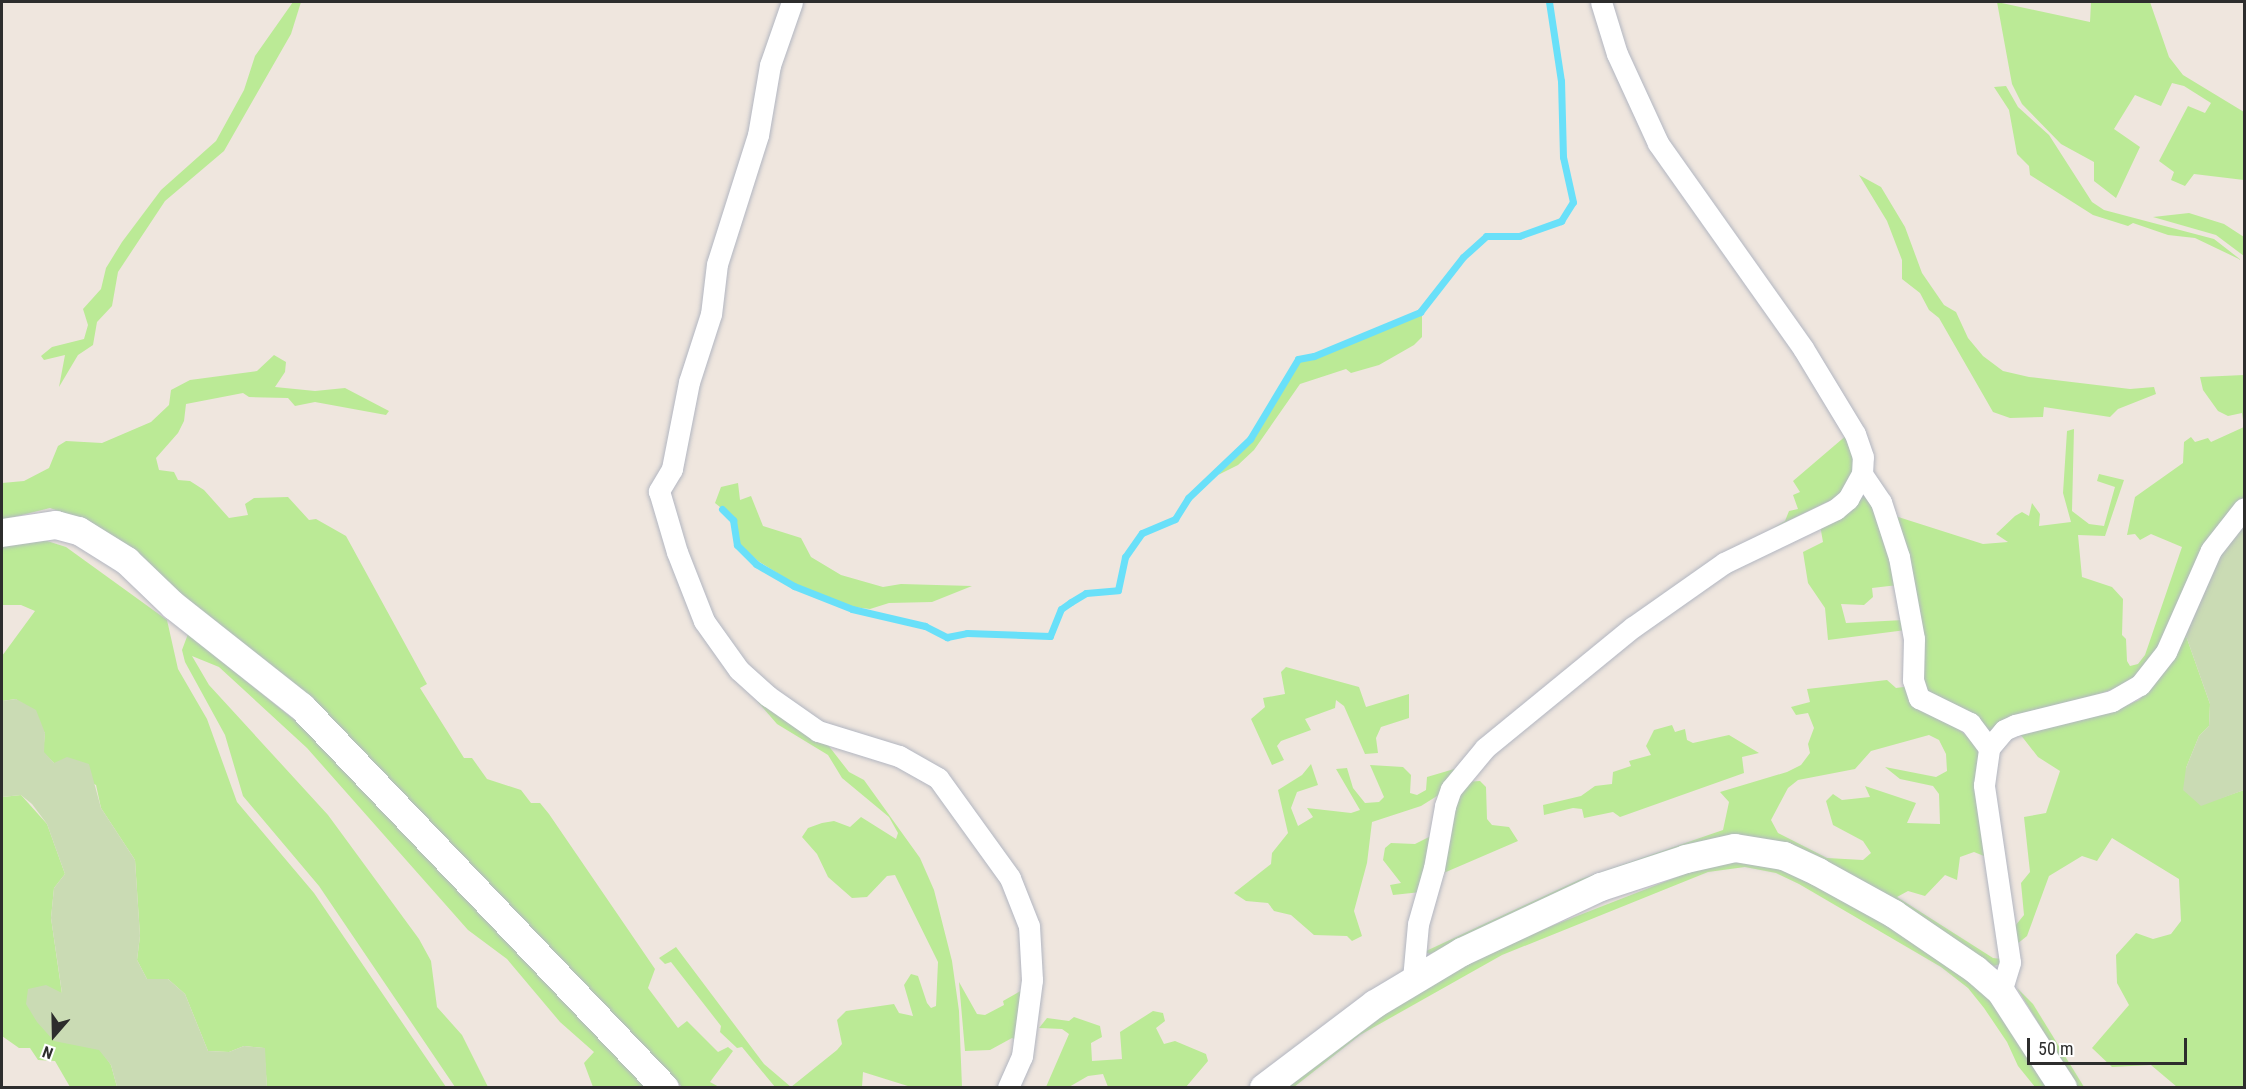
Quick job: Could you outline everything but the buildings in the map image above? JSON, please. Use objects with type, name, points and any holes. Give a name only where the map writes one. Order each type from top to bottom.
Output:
[{"type":"main road","points":[[2,533],[56,525],[79,531],[127,561],[174,606],[302,707],[665,1088]]},
{"type":"main road","points":[[1264,1088],[1413,979],[1601,887],[1686,859],[1735,848],[1784,856],[1818,872],[1914,927],[2001,992],[2063,1088]]},
{"type":"street","points":[[792,2],[770,65],[750,162],[717,264],[711,314],[689,382],[672,469],[659,491],[699,610],[722,650],[739,670],[768,696],[818,731],[898,756],[938,778],[1010,878],[1029,926],[1032,980],[1023,1048],[1008,1088]]},
{"type":"street","points":[[1413,979],[1418,924],[1434,868],[1445,806],[1451,789],[1485,748],[1633,627],[1724,564],[1836,509],[1848,499],[1863,474],[1863,457],[1855,434],[1803,348],[1658,143],[1617,54],[1601,2]]},
{"type":"street","points":[[1863,474],[1874,487],[1899,556],[1914,639],[1913,680],[1919,698],[1970,723],[1989,748]]},
{"type":"street","points":[[2001,992],[2010,962],[1984,785],[1989,748],[2004,730],[2015,725],[2112,701],[2140,685],[2166,652],[2211,550],[2244,508]]},
{"type":"green space","points":[[293,2],[301,2],[291,34],[224,151],[165,201],[118,272],[112,306],[97,322],[93,345],[78,355],[59,387],[65,355],[44,360],[41,356],[52,347],[84,339],[88,325],[83,309],[101,289],[106,268],[122,242],[161,190],[216,141],[244,90],[255,56]]},
{"type":"green space","points":[[1997,2],[2090,22],[2091,2],[2150,2],[2169,57],[2183,75],[2244,112],[2244,180],[2194,174],[2185,186],[2171,180],[2174,172],[2159,161],[2188,106],[2205,113],[2211,103],[2184,86],[2172,83],[2161,106],[2135,95],[2114,129],[2140,147],[2116,198],[2094,181],[2094,162],[2061,144],[2022,104],[2012,84]]},
{"type":"green space","points":[[2006,86],[2018,107],[2049,135],[2092,202],[2104,210],[2214,239],[2241,260],[2195,238],[2168,235],[2133,223],[2128,226],[2093,215],[2030,175],[2029,166],[2017,154],[2009,110],[1994,87]]},
{"type":"green space","points":[[1859,175],[1881,187],[1905,227],[1922,273],[1944,305],[1956,312],[1968,338],[1983,356],[2003,371],[2029,377],[2130,389],[2154,387],[2156,394],[2118,409],[2110,417],[2044,407],[2043,417],[2010,418],[1993,412],[1939,318],[1929,310],[1920,293],[1902,279],[1902,260],[1887,221]]},
{"type":"green space","points":[[2189,213],[2224,224],[2244,237],[2244,256],[2216,235],[2153,217]]},
{"type":"green space","points":[[1422,315],[1422,337],[1414,345],[1379,365],[1351,373],[1346,369],[1300,384],[1254,450],[1238,465],[1218,475],[1253,441],[1300,362],[1315,359]]},
{"type":"green space","points":[[274,355],[286,362],[285,372],[275,387],[315,391],[345,388],[389,411],[386,415],[315,402],[295,406],[288,398],[249,397],[243,393],[186,404],[184,421],[178,433],[156,458],[159,470],[174,472],[178,480],[190,481],[204,490],[229,518],[248,515],[245,504],[254,498],[288,497],[309,520],[316,519],[346,536],[427,684],[420,688],[464,758],[472,758],[487,779],[521,790],[531,803],[540,803],[655,969],[648,988],[678,1028],[687,1021],[718,1052],[728,1047],[733,1051],[710,1082],[719,1087],[682,1087],[553,954],[91,522],[50,508],[2,520],[2,483],[24,481],[49,468],[58,446],[66,441],[102,443],[151,422],[169,405],[171,390],[190,380],[257,371]]},
{"type":"green space","points":[[2244,375],[2244,427],[2242,413],[2228,416],[2218,411],[2203,390],[2200,377]]},
{"type":"green space","points":[[2244,427],[2244,501],[2170,631],[2136,680],[1989,737],[1925,695],[1892,515],[1983,544],[2008,542],[1996,534],[2022,512],[2029,516],[2032,503],[2040,514],[2039,526],[2071,522],[2063,493],[2067,431],[2074,429],[2072,511],[2089,524],[2104,526],[2115,487],[2097,481],[2099,474],[2124,480],[2105,536],[2078,535],[2082,577],[2112,587],[2123,599],[2122,635],[2126,639],[2127,661],[2130,666],[2138,664],[2145,655],[2182,547],[2151,534],[2140,540],[2135,534],[2127,535],[2135,497],[2183,463],[2184,442],[2191,437],[2195,442],[2208,438],[2211,442]]},
{"type":"green space","points":[[1848,434],[1857,462],[1846,493],[1773,528],[1785,521],[1789,511],[1798,509],[1793,495],[1800,492],[1793,481]]},
{"type":"green space","points":[[738,483],[740,500],[751,496],[763,526],[801,538],[811,557],[841,575],[883,587],[901,584],[972,586],[932,602],[889,603],[870,609],[853,607],[795,584],[758,561],[739,544],[735,519],[715,503],[721,487]]},
{"type":"green space","points":[[1866,494],[1872,499],[1898,585],[1872,588],[1873,597],[1864,605],[1841,604],[1846,623],[1904,620],[1906,630],[1828,640],[1825,608],[1808,583],[1803,552],[1823,542],[1820,525]]},
{"type":"green space","points":[[2244,517],[2244,790],[2201,806],[2183,790],[2186,768],[2199,736],[2209,726],[2210,704],[2185,633],[2204,578]]},
{"type":"green space","points":[[41,539],[66,547],[167,620],[178,669],[207,719],[237,802],[314,893],[446,1087],[267,1087],[264,1048],[244,1046],[229,1052],[208,1051],[185,994],[168,979],[147,979],[137,960],[140,936],[135,860],[101,808],[96,785],[54,763],[43,752],[45,733],[16,699],[2,701],[2,656],[35,611],[21,605],[2,605],[2,542]]},
{"type":"green space","points":[[2185,633],[2210,704],[2209,726],[2199,736],[2186,768],[2218,799],[2244,790],[2244,1087],[2177,1087],[2151,1065],[2112,1067],[2092,1048],[2129,1005],[2117,983],[2116,955],[2136,933],[2153,939],[2171,934],[2181,921],[2179,879],[2112,838],[2097,861],[2082,856],[2049,876],[2027,936],[2017,944],[2015,926],[2024,915],[2021,883],[2030,872],[2024,817],[2046,813],[2060,771],[2038,757],[2020,734],[2120,708],[2139,700],[2167,669]]},
{"type":"green space","points":[[188,634],[302,726],[648,1087],[593,1087],[584,1063],[594,1052],[560,1022],[507,959],[468,930],[307,748],[219,667],[192,656],[209,685],[328,815],[419,939],[431,961],[437,1007],[462,1035],[488,1087],[455,1087],[319,886],[243,796],[225,735],[185,662],[182,650]]},
{"type":"green space","points":[[1286,667],[1359,687],[1366,707],[1409,694],[1409,718],[1381,727],[1376,738],[1378,753],[1365,754],[1344,706],[1336,700],[1335,708],[1305,719],[1311,730],[1281,741],[1277,746],[1284,760],[1272,765],[1251,719],[1265,707],[1263,698],[1285,694],[1281,672]]},
{"type":"green space","points":[[1887,680],[1896,688],[1911,686],[1981,749],[1989,858],[1974,852],[1960,857],[1957,880],[1945,875],[1925,896],[1908,891],[1897,897],[1993,958],[2002,959],[2000,964],[1994,966],[1983,960],[1787,845],[1737,836],[1714,838],[1636,865],[1430,954],[1424,952],[1581,879],[1723,830],[1729,802],[1720,792],[1787,772],[1801,765],[1810,753],[1808,744],[1814,728],[1808,713],[1796,715],[1791,707],[1810,702],[1807,689]],"holes":[[[1929,735],[1939,740],[1946,754],[1947,771],[1936,777],[1885,767],[1900,779],[1933,786],[1939,794],[1940,824],[1907,823],[1916,803],[1865,786],[1870,797],[1842,800],[1833,794],[1826,801],[1833,825],[1863,841],[1871,853],[1863,860],[1827,858],[1778,833],[1771,820],[1788,788],[1798,780],[1855,769],[1871,751]]]},
{"type":"green space","points":[[16,699],[36,710],[45,733],[44,752],[54,763],[67,757],[89,764],[101,808],[135,860],[140,936],[137,960],[147,979],[168,979],[185,994],[208,1051],[229,1052],[244,1046],[265,1048],[267,1087],[117,1087],[111,1065],[99,1050],[54,1041],[37,1022],[26,1004],[28,989],[46,985],[62,993],[51,918],[54,888],[65,874],[47,824],[32,804],[21,795],[2,797],[2,701]]},
{"type":"green space","points":[[757,701],[828,745],[849,772],[864,780],[920,858],[934,890],[952,961],[959,1011],[962,1087],[911,1087],[863,1072],[862,1087],[791,1087],[842,1044],[837,1020],[846,1011],[894,1004],[899,1013],[913,1016],[904,985],[911,974],[918,976],[927,1003],[931,1008],[936,1006],[938,962],[895,875],[887,876],[867,897],[852,898],[828,877],[817,854],[802,837],[808,828],[822,823],[834,821],[850,827],[861,817],[896,839],[898,833],[889,817],[842,778],[828,755],[777,724]]},
{"type":"green space","points":[[1672,725],[1675,732],[1685,729],[1687,740],[1693,743],[1729,735],[1759,753],[1742,757],[1744,773],[1620,817],[1613,812],[1584,818],[1582,809],[1573,808],[1544,815],[1543,805],[1581,796],[1595,786],[1612,784],[1613,772],[1631,766],[1629,761],[1651,755],[1646,746],[1654,730]]},
{"type":"green space","points":[[1311,764],[1318,785],[1297,792],[1291,808],[1298,826],[1313,817],[1307,808],[1351,813],[1360,810],[1336,769],[1347,768],[1353,788],[1365,803],[1379,802],[1384,797],[1370,765],[1403,767],[1411,775],[1410,793],[1417,795],[1426,790],[1427,777],[1461,767],[1445,791],[1421,806],[1372,822],[1367,863],[1354,911],[1362,936],[1352,941],[1347,936],[1314,935],[1291,915],[1274,911],[1268,903],[1246,901],[1234,893],[1271,864],[1272,853],[1288,833],[1278,790],[1302,775]]},
{"type":"green space","points":[[1480,781],[1486,787],[1487,819],[1492,825],[1509,827],[1518,841],[1439,875],[1451,819],[1464,782]]},
{"type":"green space","points":[[21,795],[47,824],[65,874],[54,888],[51,918],[62,994],[111,1065],[117,1087],[70,1087],[55,1061],[38,1060],[30,1048],[19,1048],[2,1036],[2,797]]},
{"type":"green space","points":[[1435,834],[1421,892],[1393,895],[1390,885],[1401,883],[1383,860],[1385,848],[1391,843],[1415,844]]},
{"type":"green space","points":[[1718,861],[1772,861],[1887,923],[1987,994],[2049,1087],[2035,1087],[2018,1066],[2007,1042],[1984,1008],[1968,988],[1941,967],[1799,884],[1776,873],[1745,867],[1708,872],[1502,955],[1360,1035],[1294,1087],[1281,1088],[1375,1018],[1500,946]]},
{"type":"green space","points":[[676,947],[764,1064],[791,1087],[775,1087],[742,1047],[737,1048],[720,1032],[721,1026],[671,962],[665,964],[659,958]]},
{"type":"green space","points":[[959,982],[977,1014],[985,1015],[1004,1005],[1003,1001],[1024,989],[1021,1042],[1012,1038],[990,1050],[965,1051]]},
{"type":"green space","points":[[2017,988],[2033,1004],[2084,1087],[2077,1087]]},
{"type":"green space","points":[[1153,1011],[1163,1013],[1165,1021],[1156,1028],[1164,1044],[1175,1041],[1206,1054],[1208,1061],[1186,1087],[1108,1087],[1103,1074],[1088,1076],[1069,1087],[1046,1087],[1069,1034],[1062,1029],[1039,1028],[1047,1018],[1069,1021],[1074,1017],[1100,1026],[1102,1037],[1091,1043],[1092,1061],[1122,1059],[1120,1032]]},
{"type":"waterway","points":[[722,509],[733,520],[737,545],[756,564],[794,586],[852,609],[925,626],[947,637],[967,633],[1050,636],[1061,609],[1071,602],[1086,593],[1118,590],[1125,557],[1142,533],[1175,519],[1188,498],[1250,439],[1298,359],[1314,356],[1420,312],[1463,257],[1486,236],[1519,236],[1561,221],[1573,202],[1563,157],[1561,81],[1549,2]]}]
